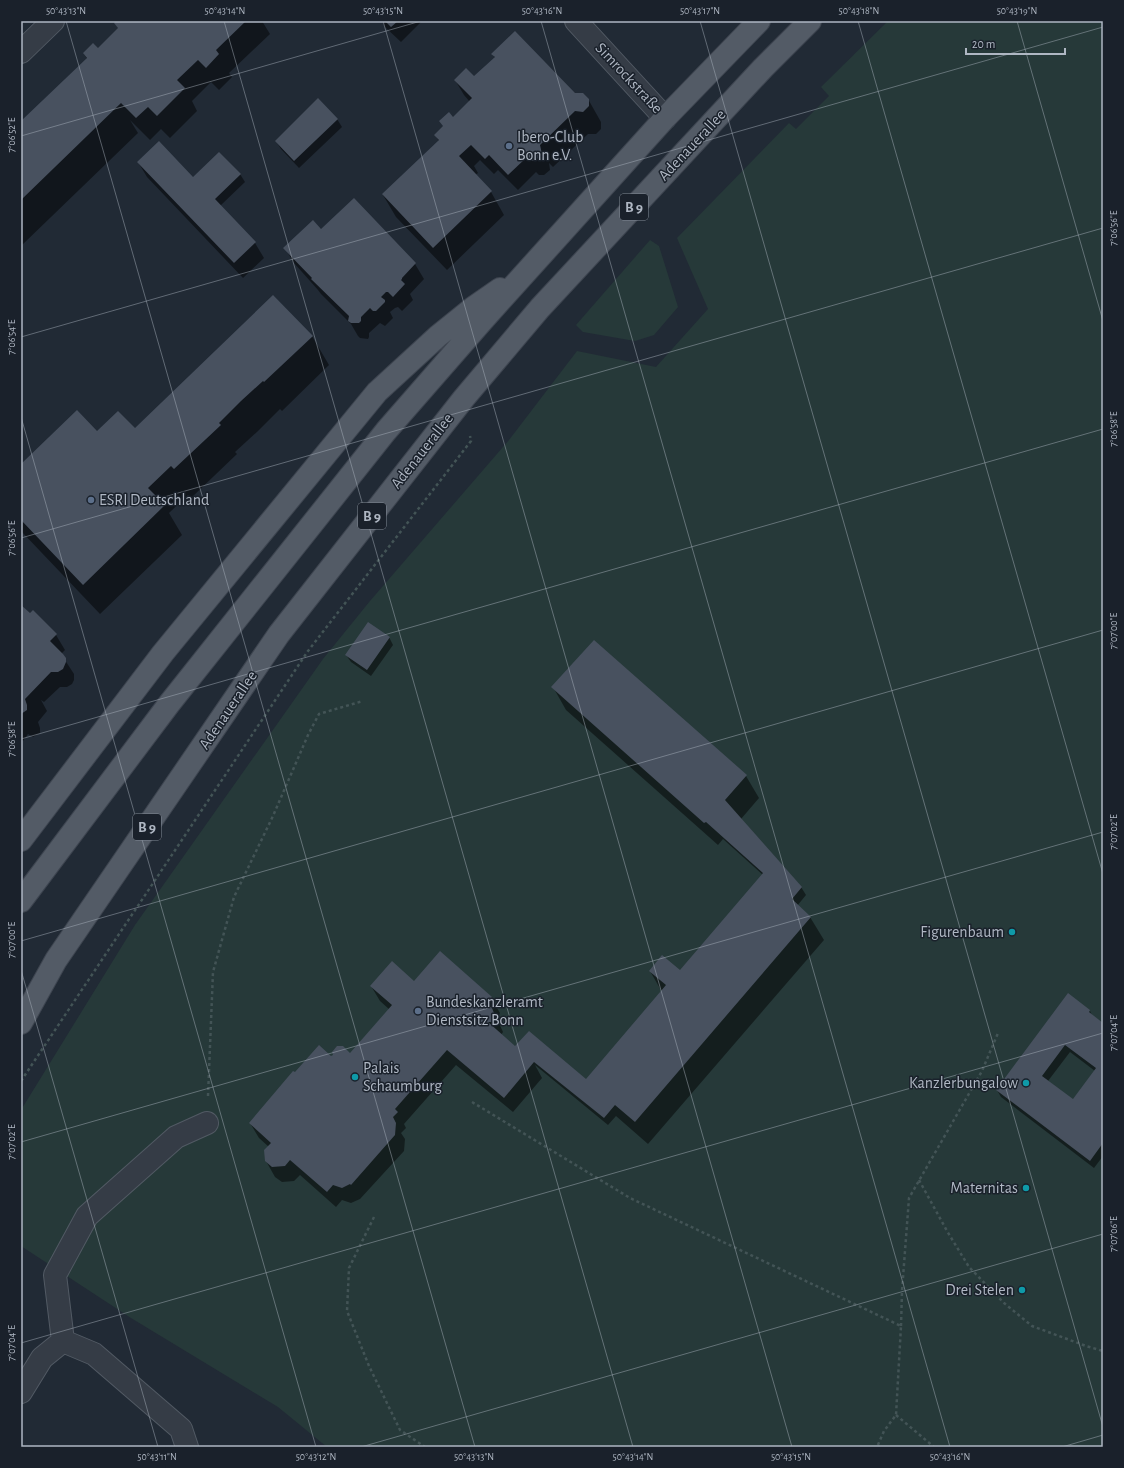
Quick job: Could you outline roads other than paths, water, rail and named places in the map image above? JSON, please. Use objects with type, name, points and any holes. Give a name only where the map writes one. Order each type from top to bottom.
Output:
[{"type":"main road","name":"B 9","points":[[21,901],[169,704],[386,431],[666,118],[759,21]]},
{"type":"main road","name":"Adenauerallee","points":[[21,1023],[56,960],[280,634],[464,398],[546,302],[763,68],[810,21]]},
{"type":"main road","points":[[21,840],[163,653],[377,392],[474,306],[532,266]]},
{"type":"street","points":[[21,52],[53,21]]},
{"type":"street","name":"Simrockstraße","points":[[576,21],[666,118]]},
{"type":"street","points":[[63,1341],[55,1275],[87,1216],[176,1136],[207,1123]]},
{"type":"street","points":[[21,1392],[42,1358],[63,1341]]},
{"type":"street","points":[[63,1341],[94,1354],[181,1429],[188,1447]]},
{"type":"place","name":"Ibero-Club Bonn e.V.","points":[[509,146]]},
{"type":"place","name":"ESRI Deutschland","points":[[91,500]]},
{"type":"place","name":"Figurenbaum","points":[[1012,932]]},
{"type":"place","name":"Bundeskanzleramt Dienstsitz Bonn","points":[[418,1011]]},
{"type":"place","name":"Palais Schaumburg","points":[[355,1077]]},
{"type":"place","name":"Kanzlerbungalow","points":[[1026,1083]]},
{"type":"place","name":"Maternitas","points":[[1026,1188]]},
{"type":"place","name":"Drei Stelen","points":[[1022,1290]]}]
